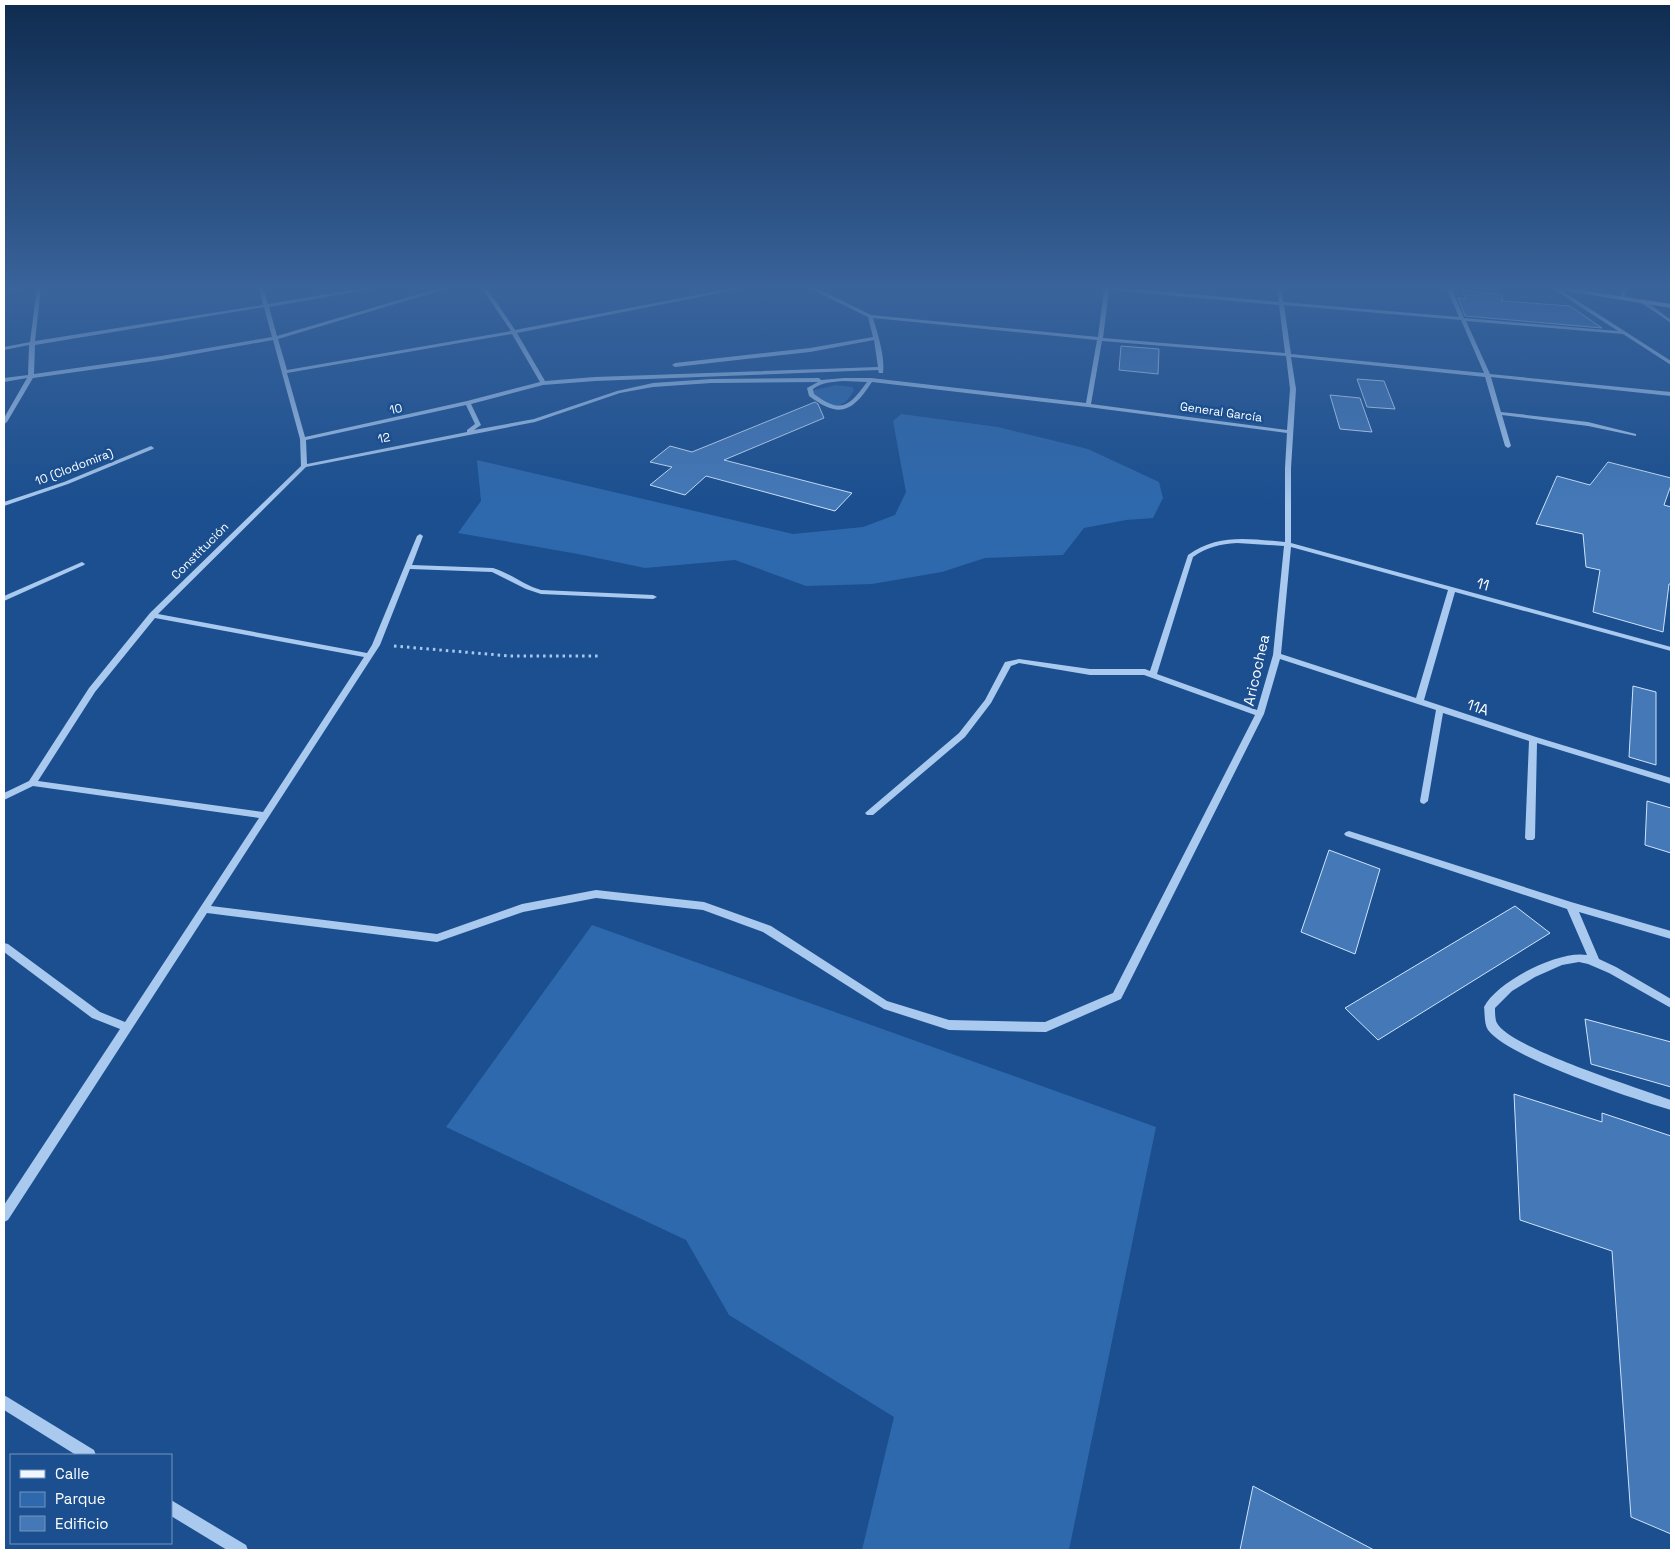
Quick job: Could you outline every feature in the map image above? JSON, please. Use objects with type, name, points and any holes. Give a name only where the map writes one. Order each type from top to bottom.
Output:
[{"type":"street","points":[[4,422],[31,376],[31,360]]},
{"type":"street","points":[[4,380],[149,360]]},
{"type":"street","points":[[280,360],[303,439],[304,466]]},
{"type":"street","points":[[284,372],[356,360]]},
{"type":"street","points":[[530,360],[543,383]]},
{"type":"street","points":[[676,365],[725,360]]},
{"type":"street","points":[[879,360],[881,381]]},
{"type":"street","points":[[1088,405],[1096,360]]},
{"type":"street","name":"Aricochea","points":[[205,909],[437,938],[522,908],[596,894],[704,906],[767,929],[884,1004],[948,1025],[1046,1027],[1117,996],[1260,714],[1277,655],[1288,544],[1288,468],[1293,389],[1290,360]]},
{"type":"street","points":[[1336,360],[1671,394]]},
{"type":"street","points":[[1480,360],[1487,374],[1508,446]]},
{"type":"street","name":"10","points":[[303,439],[468,403],[543,383],[880,368]]},
{"type":"street","points":[[828,380],[816,383],[810,388],[811,395],[821,403],[835,409],[856,402],[870,380]]},
{"type":"street","name":"12","points":[[304,466],[536,420],[611,394],[653,385],[710,381],[881,381]]},
{"type":"street","name":"General García","points":[[881,381],[1088,405],[1290,432]]},
{"type":"street","points":[[468,403],[478,424],[469,432]]},
{"type":"street","points":[[1498,413],[1588,424],[1634,435]]},
{"type":"street","name":"10 (Clodomira)","points":[[4,504],[66,483],[151,448]]},
{"type":"street","name":"Constitución","points":[[32,783],[92,690],[153,615],[304,466]]},
{"type":"street","points":[[4,1216],[126,1026],[205,909],[264,814],[376,645],[420,536]]},
{"type":"street","name":"11","points":[[1153,674],[1190,556],[1199,548],[1234,541],[1288,544],[1671,649]]},
{"type":"street","points":[[4,599],[82,564]]},
{"type":"street","points":[[408,567],[493,570],[530,589],[541,592],[653,597]]},
{"type":"street","points":[[1419,702],[1452,589]]},
{"type":"street","points":[[153,615],[369,656]]},
{"type":"street","name":"11A","points":[[1277,655],[1532,739],[1671,781]]},
{"type":"street","points":[[870,812],[962,735],[988,700],[1008,664],[1019,661],[1090,672],[1153,674],[1260,714]]},
{"type":"street","points":[[1424,801],[1440,709]]},
{"type":"street","points":[[1530,838],[1532,739]]},
{"type":"street","points":[[4,797],[32,783],[264,814]]},
{"type":"street","points":[[1349,834],[1571,906],[1671,935]]},
{"type":"street","points":[[1571,906],[1595,962]]},
{"type":"street","points":[[4,946],[96,1016],[126,1026]]},
{"type":"street","points":[[1671,1004],[1595,962],[1578,958],[1544,967],[1495,998],[1489,1007],[1492,1026],[1503,1036],[1535,1055],[1671,1105]]},
{"type":"street","points":[[4,1402],[87,1454]]},
{"type":"street","points":[[172,1507],[241,1550]]},
{"type":"path","points":[[376,645],[510,656],[601,656]]},
{"type":"green space","points":[[836,385],[852,387],[854,390],[845,402],[840,405],[830,405],[812,394],[815,390]]},
{"type":"green space","points":[[901,414],[998,427],[1088,449],[1159,482],[1163,498],[1153,518],[1126,520],[1084,528],[1063,555],[985,558],[942,572],[872,584],[806,586],[735,560],[645,568],[458,533],[481,501],[477,460],[793,534],[863,527],[895,515],[906,492],[893,421]]},
{"type":"green space","points":[[592,925],[1156,1127],[1069,1550],[862,1550],[894,1417],[729,1315],[686,1240],[446,1127]]},
{"type":"building","points":[[1120,360],[1159,360],[1158,374],[1119,370]]},
{"type":"building","points":[[1357,379],[1384,381],[1395,409],[1367,407]]},
{"type":"building","points":[[1330,395],[1360,398],[1372,432],[1340,429]]},
{"type":"building","points":[[815,402],[818,404],[824,418],[724,460],[852,493],[835,511],[706,476],[685,495],[650,485],[672,467],[650,462],[670,446],[692,452]]},
{"type":"building","points":[[1608,462],[1671,478],[1671,485],[1664,505],[1671,507],[1671,584],[1669,584],[1663,632],[1593,612],[1600,570],[1586,567],[1583,534],[1536,524],[1557,476],[1590,485]]},
{"type":"building","points":[[1633,686],[1656,692],[1656,765],[1629,757]]},
{"type":"building","points":[[1647,801],[1671,808],[1671,853],[1645,845]]},
{"type":"building","points":[[1329,850],[1380,869],[1355,954],[1301,932]]},
{"type":"building","points":[[1515,906],[1550,933],[1378,1040],[1345,1008]]},
{"type":"building","points":[[1585,1019],[1671,1042],[1671,1087],[1591,1064]]},
{"type":"building","points":[[1514,1094],[1602,1122],[1602,1113],[1671,1136],[1671,1534],[1631,1517],[1612,1251],[1520,1220]]},
{"type":"building","points":[[1253,1486],[1374,1550],[1240,1550]]}]
